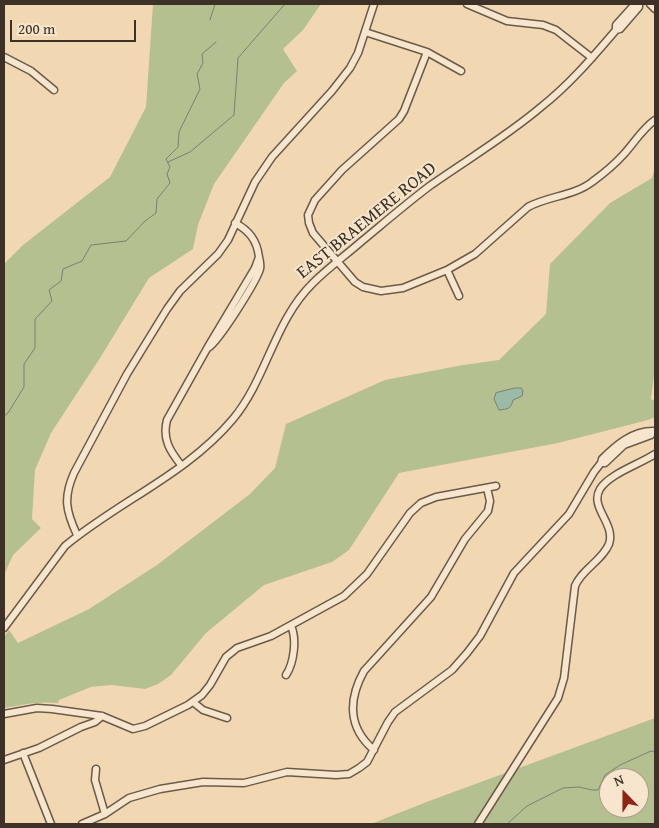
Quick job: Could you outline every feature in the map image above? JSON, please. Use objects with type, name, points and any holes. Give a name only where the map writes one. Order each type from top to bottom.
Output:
[{"type":"street","points":[[77,535],[71,522],[66,502],[68,486],[127,374],[167,308],[180,291],[218,254],[228,240],[255,182],[272,157],[332,91],[350,68],[358,53],[374,4]]},
{"type":"street","points":[[467,4],[507,21],[543,26],[556,30],[592,58]]},
{"type":"street","name":"EAST BRAEMERE ROAD","points":[[4,628],[56,556],[77,535],[152,488],[208,445],[234,417],[246,401],[292,307],[313,283],[431,186],[540,108],[562,89],[616,30],[620,29],[639,7],[639,4]]},
{"type":"street","points":[[650,4],[655,9]]},
{"type":"street","points":[[365,32],[427,52],[461,71]]},
{"type":"street","points":[[427,52],[404,112],[399,119],[342,170],[310,208],[308,215],[313,233],[355,282],[363,287],[381,292],[403,288],[447,270],[474,254],[528,207],[537,202],[567,194],[590,184],[623,155],[649,124],[655,120]]},
{"type":"street","points":[[4,57],[31,71],[54,90]]},
{"type":"street","points":[[181,465],[170,451],[166,442],[165,430],[171,412],[208,348],[212,347],[228,324],[260,269],[261,263],[256,242],[251,234],[236,223]]},
{"type":"street","points":[[447,270],[459,296]]},
{"type":"street","points":[[82,824],[105,814],[129,798],[160,788],[203,782],[244,783],[287,772],[349,774],[367,762],[395,712],[452,670],[467,653],[480,636],[514,573],[569,514],[602,459],[622,441],[639,433],[654,431]]},
{"type":"street","points":[[478,824],[558,698],[564,678],[575,586],[579,577],[604,552],[609,543],[610,533],[597,500],[600,489],[610,479],[655,454]]},
{"type":"street","points":[[4,714],[37,708],[102,716],[133,729],[145,726],[202,696],[230,652],[243,645],[264,640],[291,626],[331,604],[357,585],[377,562],[410,512],[421,502],[436,497],[496,486]]},
{"type":"street","points":[[374,750],[362,739],[353,720],[352,709],[360,680],[364,671],[431,597],[465,538],[488,511],[490,501],[486,488]]},
{"type":"street","points":[[286,675],[292,664],[294,636],[291,626]]},
{"type":"street","points":[[193,702],[203,710],[227,718]]},
{"type":"street","points":[[4,760],[56,740],[95,722],[102,716]]},
{"type":"street","points":[[24,753],[51,824]]},
{"type":"street","points":[[96,769],[95,780],[105,814]]},
{"type":"green space","points":[[153,4],[321,4],[303,30],[283,49],[297,71],[284,83],[214,184],[198,225],[193,249],[149,278],[51,433],[35,470],[32,519],[41,528],[13,555],[4,575],[4,264],[23,245],[110,177],[146,107]]},
{"type":"green space","points":[[655,167],[655,368],[651,399],[655,401],[655,417],[558,443],[399,473],[349,550],[332,562],[264,585],[206,633],[171,675],[158,684],[145,689],[111,685],[91,687],[59,700],[58,703],[37,703],[4,708],[4,637],[9,630],[18,643],[89,609],[157,565],[250,494],[275,468],[286,424],[385,380],[499,360],[546,314],[550,264],[610,203],[652,178]]},
{"type":"green space","points":[[655,718],[655,824],[371,824],[429,801]]},
{"type":"shaded area","points":[[521,388],[523,391],[522,396],[513,400],[509,408],[499,410],[494,399],[496,393]]},
{"type":"waterway","points":[[210,20],[215,4]]},
{"type":"waterway","points":[[168,162],[190,152],[234,115],[238,58],[283,4]]},
{"type":"waterway","points":[[4,416],[8,413],[24,387],[24,364],[35,348],[35,319],[52,301],[49,290],[61,281],[63,269],[82,261],[91,245],[126,241],[145,221],[156,213],[157,199],[170,183],[167,174],[170,167],[166,159],[178,147],[179,132],[200,89],[197,74],[203,63],[202,54],[216,42]]},
{"type":"waterway","points":[[507,824],[527,806],[563,788],[579,787],[598,790],[605,775],[620,765],[651,751],[655,752]]}]
